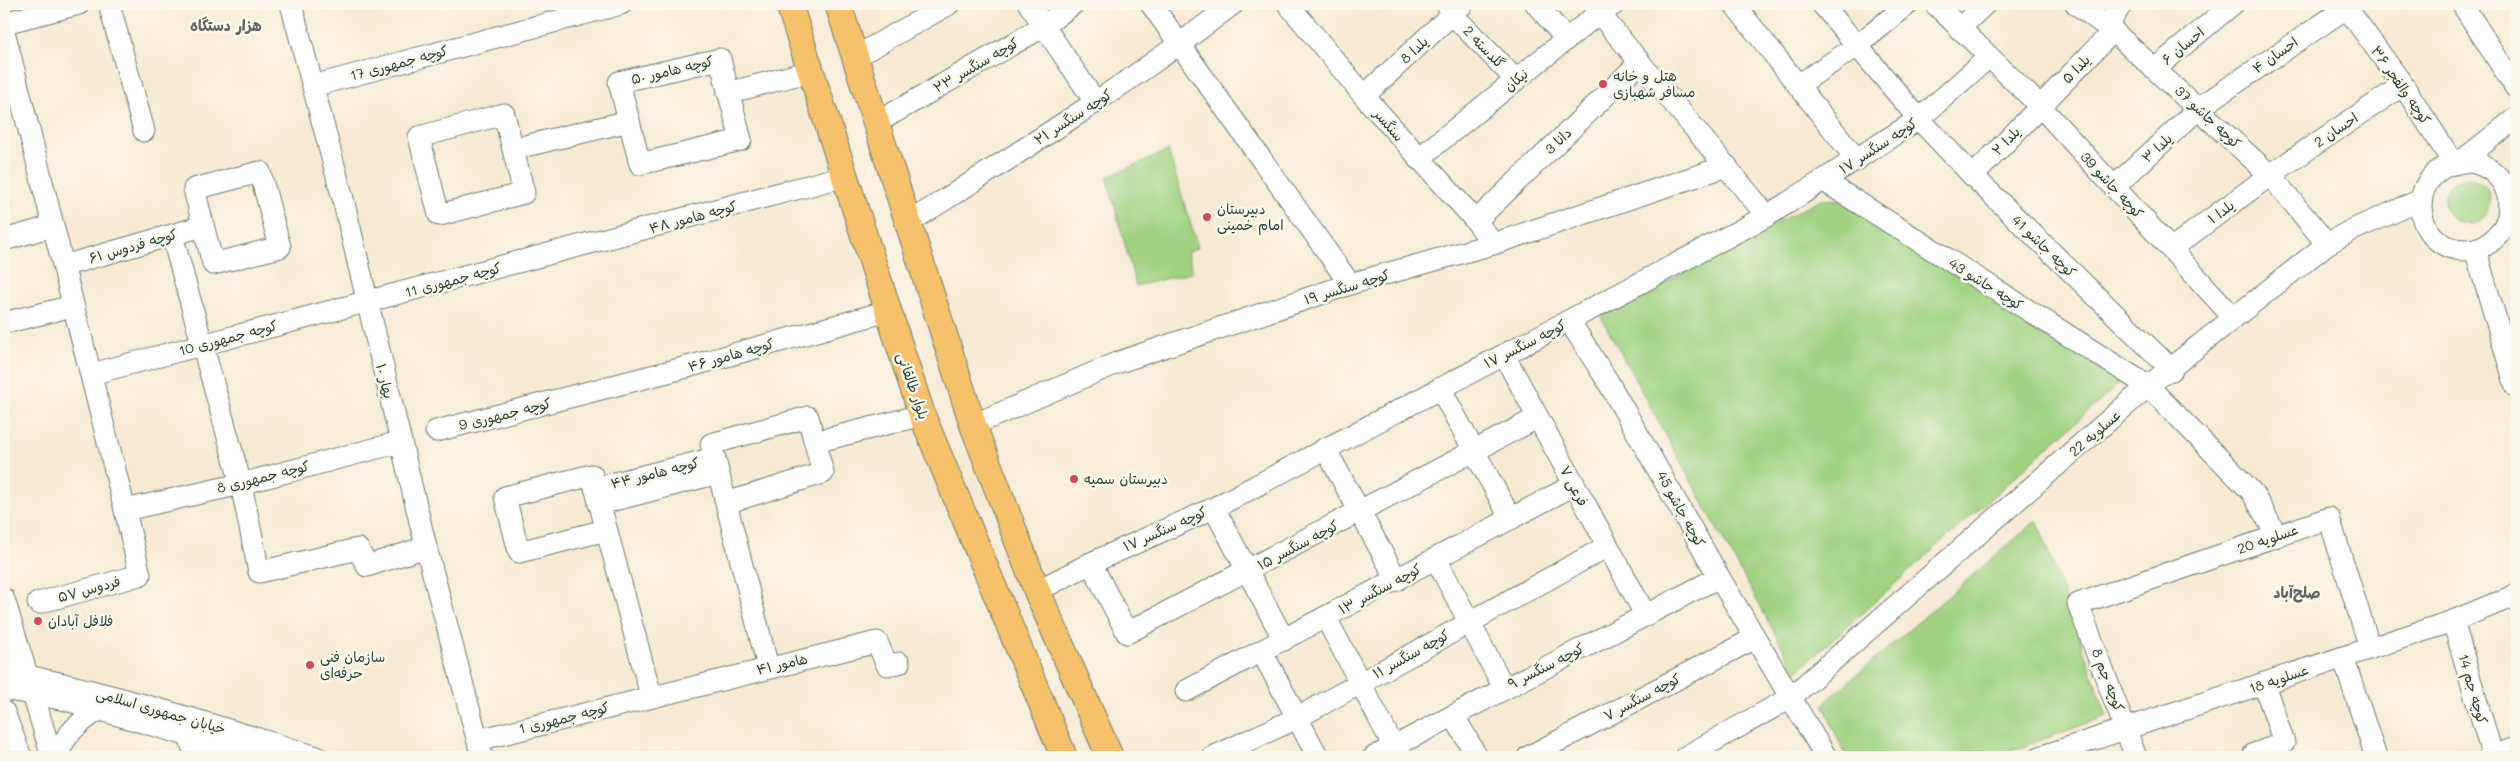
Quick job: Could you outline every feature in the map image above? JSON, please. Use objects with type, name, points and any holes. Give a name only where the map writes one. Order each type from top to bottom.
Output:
[{"type":"main road","name":"بلوار طالقانی","points":[[789,4],[922,414],[1064,757]]},
{"type":"main road","points":[[838,4],[973,425],[1037,591],[1110,757]]},
{"type":"street","points":[[4,23],[79,4]]},
{"type":"street","points":[[109,4],[144,131]]},
{"type":"street","name":"بهار ۱۰","points":[[292,4],[343,199],[366,302],[426,547],[480,748]]},
{"type":"street","name":"کوچه جمهوری 17","points":[[313,86],[621,4]]},
{"type":"street","points":[[856,57],[949,4]]},
{"type":"street","points":[[1029,4],[1096,103]]},
{"type":"street","name":"کوچه سنگسر ۲۳","points":[[876,123],[1044,26],[1073,4]]},
{"type":"street","points":[[1151,4],[1350,284]]},
{"type":"street","name":"کوچه سنگسر ۲۱","points":[[908,223],[1096,103],[1181,44],[1233,4]]},
{"type":"street","name":"سنگسر","points":[[1288,4],[1418,159],[1476,221],[1493,244]]},
{"type":"street","points":[[1536,4],[1566,39]]},
{"type":"street","points":[[1734,4],[1856,160]]},
{"type":"street","name":"کوچه جاشو 41","points":[[1822,4],[1919,119],[1973,176],[2172,370]]},
{"type":"street","points":[[1798,85],[1857,46],[1908,4]]},
{"type":"street","name":"کوچه جاشو 39","points":[[1935,4],[2040,106],[2233,317]]},
{"type":"street","points":[[1959,29],[1985,4]]},
{"type":"street","name":"کوچه جاشو 37","points":[[2076,4],[2110,29],[2199,108],[2270,175],[2327,244]]},
{"type":"street","name":"یلدا ۵","points":[[2040,106],[2110,29],[2122,4]]},
{"type":"street","name":"احسان ۶","points":[[2155,69],[2234,4]]},
{"type":"street","points":[[2462,4],[2516,88]]},
{"type":"street","name":"کوچه والفجر ۳۶","points":[[2349,6],[2457,163]]},
{"type":"street","name":"احسان ۴","points":[[2199,108],[2349,6]]},
{"type":"street","name":"یلدا 8","points":[[1364,96],[1454,7]]},
{"type":"street","name":"گلدسته 2","points":[[1454,7],[1516,80]]},
{"type":"street","points":[[1607,8],[1640,62],[1767,216]]},
{"type":"street","name":"نیکان","points":[[1418,159],[1607,8]]},
{"type":"street","points":[[4,31],[125,510]]},
{"type":"street","name":"کوچه سنگسر ۱۷","points":[[1037,591],[1091,563],[1214,508],[1325,448],[1570,322],[1767,216],[1919,119],[1989,57]]},
{"type":"street","name":"کوچه هامور ۵۰","points":[[720,59],[728,93],[740,140],[640,164],[619,82],[720,59]]},
{"type":"street","name":"دانا 3","points":[[1476,221],[1640,62]]},
{"type":"street","points":[[728,93],[811,71]]},
{"type":"street","name":"احسان 2","points":[[2270,175],[2403,85]]},
{"type":"street","name":"یلدا ۲","points":[[1973,176],[2040,106]]},
{"type":"street","name":"یلدا ۳","points":[[2114,188],[2199,108]]},
{"type":"street","points":[[504,114],[513,149],[524,193],[439,215],[419,138],[504,114]]},
{"type":"street","points":[[2457,163],[2516,118]]},
{"type":"street","points":[[513,149],[629,121]]},
{"type":"street","points":[[2457,163],[2474,163],[2488,168],[2499,178],[2512,182],[2507,221],[2500,234],[2489,244],[2475,249],[2461,250],[2447,247],[2435,239],[2426,228],[2421,200],[2425,188],[2432,177],[2442,168],[2457,163]]},
{"type":"street","name":"کوچه سنگسر ۱۹","points":[[973,425],[1119,362],[1350,284],[1493,244],[1726,166]]},
{"type":"street","points":[[260,172],[280,247],[213,264],[204,226],[194,189],[260,172]]},
{"type":"street","name":"یلدا ۱","points":[[2171,250],[2270,175]]},
{"type":"street","name":"کوچه هامور ۴۸","points":[[540,257],[846,176]]},
{"type":"street","name":"کوچه جاشو 43","points":[[1824,181],[2148,386],[2252,492],[2277,536]]},
{"type":"street","name":"عسلویه 22","points":[[1685,757],[1790,698],[2148,386],[2172,370],[2233,317],[2327,244],[2352,230],[2421,200]]},
{"type":"street","points":[[4,240],[54,226]]},
{"type":"street","name":"کوچه فردوس ۶۱","points":[[64,266],[204,226]]},
{"type":"street","points":[[172,235],[241,484],[259,572],[358,549],[367,566],[426,547]]},
{"type":"street","points":[[2475,249],[2516,387]]},
{"type":"street","name":"کوچه جمهوری 11","points":[[366,302],[540,257]]},
{"type":"street","name":"کوچه جمهوری 10","points":[[91,374],[366,302]]},
{"type":"street","points":[[4,323],[73,306]]},
{"type":"street","name":"کوچه هامور ۴۶","points":[[573,397],[888,310]]},
{"type":"street","name":"کوچه جاشو 45","points":[[1570,322],[1607,380],[1719,577],[1826,757]]},
{"type":"street","name":"فرعی ۷","points":[[1504,355],[1606,547],[1646,616]]},
{"type":"street","points":[[1440,388],[1511,518]]},
{"type":"street","name":"کوچه جمهوری 9","points":[[436,431],[573,397]]},
{"type":"street","points":[[815,442],[922,414]]},
{"type":"street","points":[[726,503],[823,473],[808,417],[711,444],[716,465],[768,667]]},
{"type":"street","name":"کوچه سنگسر ۱۵","points":[[1091,563],[1127,633],[1537,418]]},
{"type":"street","name":"کوچه جمهوری 8","points":[[125,510],[241,484],[400,442]]},
{"type":"street","points":[[1325,448],[1397,580]]},
{"type":"street","name":"کوچه هامور ۴۴","points":[[597,496],[716,465]]},
{"type":"street","points":[[606,530],[518,552],[505,497],[592,475],[651,696]]},
{"type":"street","name":"کوچه سنگسر ۱۳","points":[[1186,691],[1574,485]]},
{"type":"street","points":[[1214,508],[1284,640]]},
{"type":"street","name":"فردوس ۵۷","points":[[38,604],[140,575],[125,510]]},
{"type":"street","name":"عسلویه 20","points":[[2078,604],[2329,518],[2370,648]]},
{"type":"street","name":"کوچه سنگسر ۱۱","points":[[1213,757],[1297,718],[1606,547]]},
{"type":"street","points":[[1436,559],[1504,688]]},
{"type":"street","name":"کوچه سنگسر ۹","points":[[1374,757],[1719,577]]},
{"type":"street","name":"عسلویه 18","points":[[2040,757],[2453,621],[2516,595]]},
{"type":"street","points":[[4,598],[52,757]]},
{"type":"street","name":"کوچه جم 8","points":[[2078,604],[2136,757]]},
{"type":"street","points":[[1326,618],[1394,747]]},
{"type":"street","name":"کوچه جم 14","points":[[2453,621],[2491,757]]},
{"type":"street","name":"کوچه سنگسر ۷","points":[[1528,757],[1755,638]]},
{"type":"street","name":"هامور ۴۱","points":[[651,696],[877,642],[887,664],[899,663]]},
{"type":"street","points":[[1262,652],[1318,757]]},
{"type":"street","points":[[2343,657],[2376,757]]},
{"type":"street","name":"خیابان جمهوری اسلامی","points":[[4,671],[30,685],[100,709],[262,757]]},
{"type":"street","points":[[2255,757],[2254,754],[2284,743],[2264,684]]},
{"type":"street","name":"خیابان جمهوری اسلامی","points":[[4,689],[30,685],[184,716],[317,757]]},
{"type":"street","name":"کوچه جمهوری 1","points":[[480,748],[651,696]]},
{"type":"street","points":[[57,757],[61,744],[72,730],[100,709]]},
{"type":"street","points":[[4,712],[21,757]]},
{"type":"street","points":[[1454,716],[1477,757]]},
{"type":"street","points":[[188,734],[196,757]]},
{"type":"street","points":[[2491,757],[2516,748]]},
{"type":"green space","points":[[1168,151],[1198,248],[1187,252],[1193,272],[1136,286],[1107,177]]},
{"type":"green space","points":[[2462,178],[2472,178],[2486,188],[2490,201],[2486,214],[2480,220],[2472,224],[2462,224],[2448,214],[2444,206],[2444,196],[2454,182]]},
{"type":"green space","points":[[1821,199],[1850,200],[2121,382],[1796,672],[1601,317]]},
{"type":"green space","points":[[2037,520],[2107,716],[2003,754],[1978,757],[1846,757],[1823,704]]},
{"type":"place","name":"هتل و خانه مسافر شهبازی","points":[[1603,84]]},
{"type":"place","name":"دبیرستان امام خمینی","points":[[1207,217]]},
{"type":"place","name":"دبیرستان سمیه","points":[[1074,479]]},
{"type":"place","name":"فلافل آبادان","points":[[38,621]]},
{"type":"place","name":"سازمان فنی حرفه‌ای","points":[[310,665]]},
{"type":"district","name":"هزار دستگاه","points":[[226,26]]},
{"type":"district","name":"صلح‌آباد","points":[[2297,593]]}]
